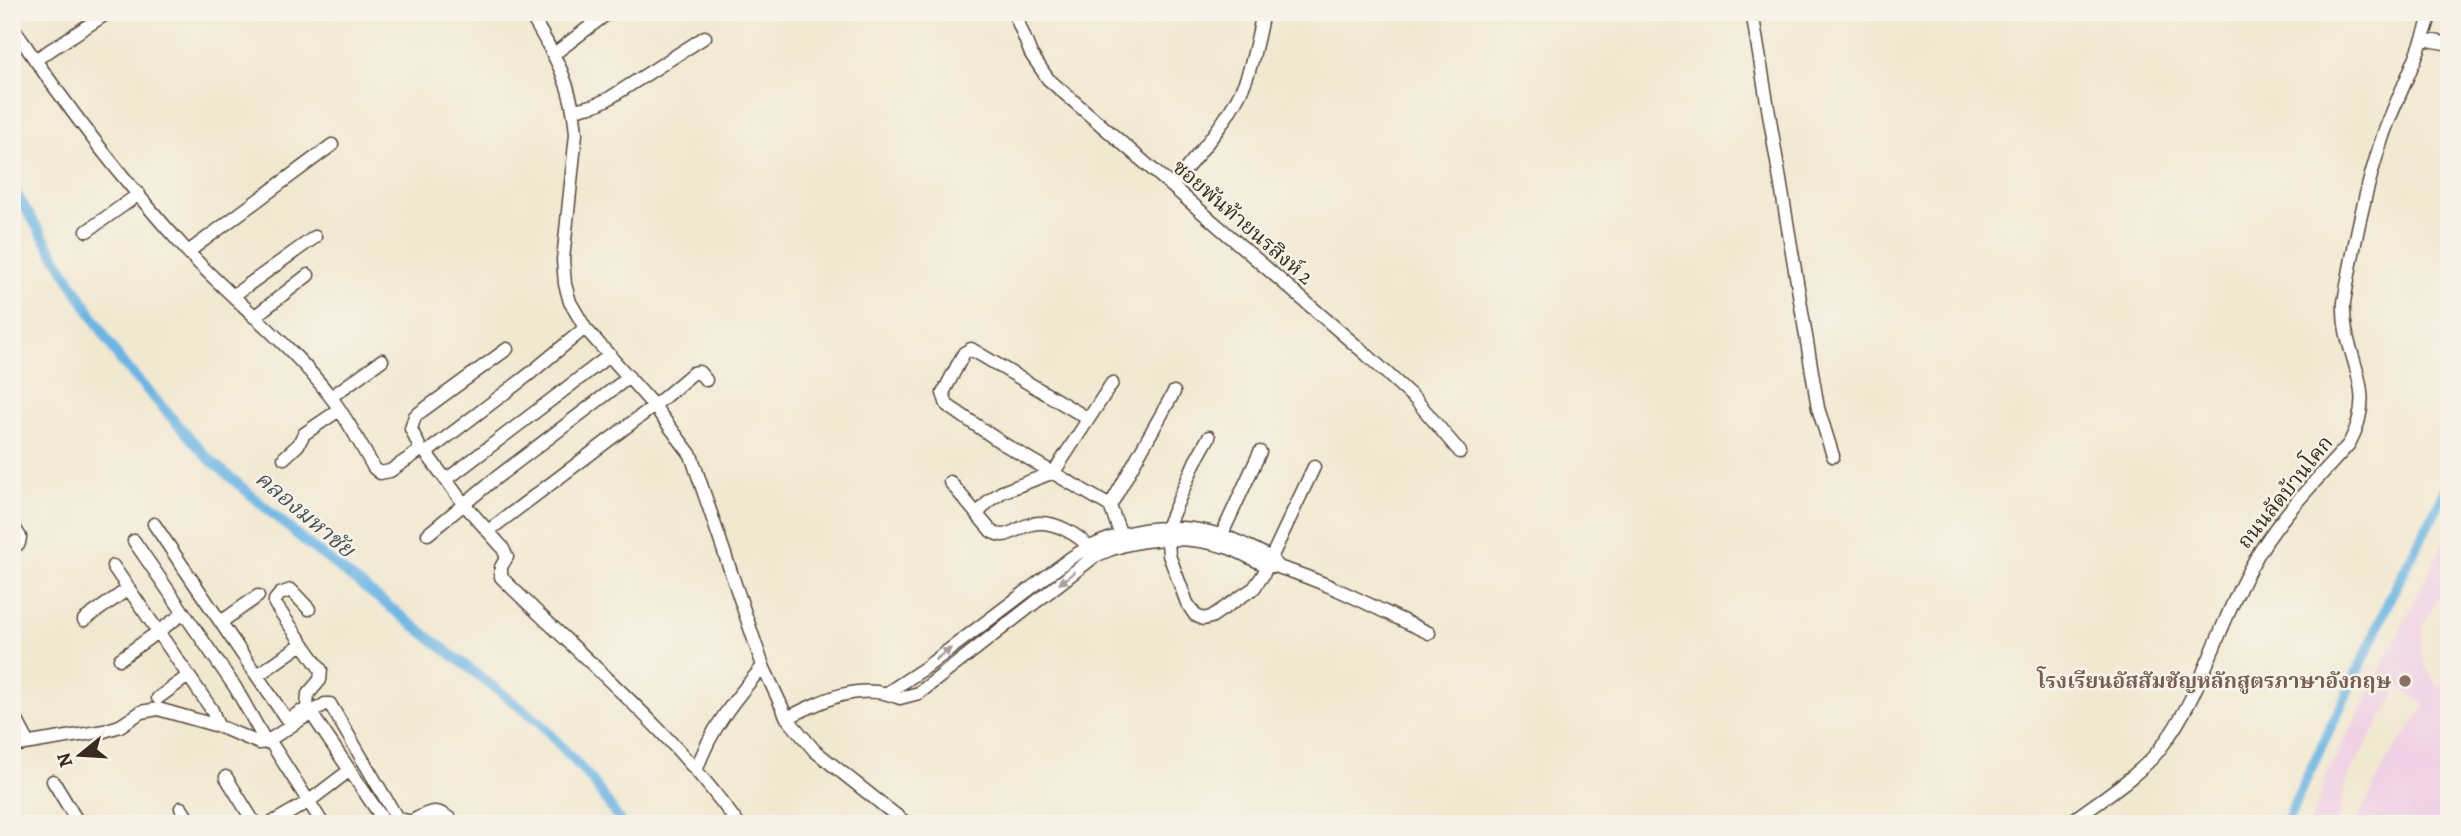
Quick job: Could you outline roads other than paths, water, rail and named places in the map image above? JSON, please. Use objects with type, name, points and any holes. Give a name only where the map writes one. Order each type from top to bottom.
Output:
[{"type":"street","points":[[35,60],[109,12]]},
{"type":"street","points":[[529,12],[554,54],[570,89],[574,110],[576,134],[563,260],[570,302],[585,328],[683,443],[697,470],[764,666],[787,718],[815,751],[907,824]]},
{"type":"street","points":[[554,54],[609,12]]},
{"type":"street","name":"ซอยพันท้ายนรสิงห์ 2","points":[[1014,12],[1031,54],[1048,79],[1173,185],[1416,400],[1460,452]]},
{"type":"street","points":[[1173,185],[1221,125],[1235,102],[1245,80],[1263,12]]},
{"type":"street","points":[[1752,12],[1818,408],[1833,456]]},
{"type":"street","name":"ถนนลัดบ้านโคก","points":[[2068,824],[2158,752],[2198,683],[2238,591],[2261,549],[2348,444],[2359,426],[2363,402],[2343,317],[2344,302],[2369,180],[2384,132],[2424,39],[2431,12]]},
{"type":"street","points":[[12,26],[35,60],[139,194],[188,252],[234,295],[331,397],[374,468],[380,473],[390,471],[423,452],[527,376],[585,328]]},
{"type":"street","points":[[574,110],[608,99],[705,37]]},
{"type":"street","points":[[2424,39],[2449,44]]},
{"type":"street","points":[[188,252],[332,145]]},
{"type":"street","points":[[87,231],[139,194]]},
{"type":"street","points":[[234,295],[315,237]]},
{"type":"street","points":[[254,317],[307,275]]},
{"type":"street","points":[[507,349],[415,416],[411,429],[423,452],[502,547],[507,557],[500,567],[501,577],[648,716],[697,769],[738,824]]},
{"type":"street","points":[[1087,418],[971,349],[964,353],[943,393],[947,405],[1002,443],[1110,506],[1121,535]]},
{"type":"street","points":[[446,480],[610,355]]},
{"type":"street","points":[[331,397],[382,360]]},
{"type":"street","points":[[488,530],[654,406],[693,373],[699,372],[706,380]]},
{"type":"street","points":[[428,534],[629,377]]},
{"type":"street","points":[[977,514],[1002,492],[1054,472],[1112,383]]},
{"type":"street","points":[[1110,506],[1174,392]]},
{"type":"street","points":[[284,457],[299,445],[304,433],[339,410]]},
{"type":"street","points":[[1209,437],[1195,462],[1167,533],[1169,555],[1187,603],[1195,615],[1203,619],[1211,617],[1254,588],[1272,563],[1314,467]]},
{"type":"street","points":[[1222,534],[1260,452]]},
{"type":"street","points":[[950,482],[997,535],[1010,534],[1034,523],[1047,523],[1081,539],[1092,551]]},
{"type":"street","points":[[12,524],[20,537],[19,543],[12,549]]},
{"type":"street","points":[[154,524],[287,719],[325,704],[333,707],[397,818],[410,822],[438,811],[455,824]]},
{"type":"street","points":[[1092,551],[1124,546],[1167,533],[1205,541],[1272,563],[1429,633]]},
{"type":"street","points":[[787,718],[831,696],[844,693],[887,693],[900,698],[919,692],[1092,551],[1121,535],[1222,534],[1272,563]]},
{"type":"street","points":[[134,541],[235,687],[323,824]]},
{"type":"street","points":[[113,566],[212,710],[218,726]]},
{"type":"street","points":[[84,620],[128,589]]},
{"type":"street","points":[[309,609],[291,590],[280,594],[275,600],[275,604],[321,670],[320,680],[308,694],[309,710],[384,821]]},
{"type":"street","points":[[221,622],[258,596]]},
{"type":"street","points":[[120,659],[184,613]]},
{"type":"street","points":[[235,687],[302,644]]},
{"type":"street","points":[[697,769],[705,744],[735,699],[764,666]]},
{"type":"street","points":[[158,698],[188,676]]},
{"type":"street","points":[[12,746],[114,729],[148,709],[166,710],[218,726],[259,743],[270,744],[309,710]]},
{"type":"street","points":[[12,711],[25,736]]},
{"type":"street","points":[[270,824],[308,802],[350,770]]},
{"type":"street","points":[[226,777],[255,824]]},
{"type":"street","points":[[53,781],[79,824]]},
{"type":"street","points":[[181,808],[191,824]]},
{"type":"waterway","name":"คลองมหาชัย","points":[[12,187],[120,360],[208,458],[308,544],[539,722],[592,780],[622,824]]},
{"type":"waterway","points":[[2287,824],[2389,600],[2449,484]]},
{"type":"place","name":"โรงเรียนอัสสัมชัญหลักสูตรภาษาอังกฤษ","points":[[2405,681]]}]
